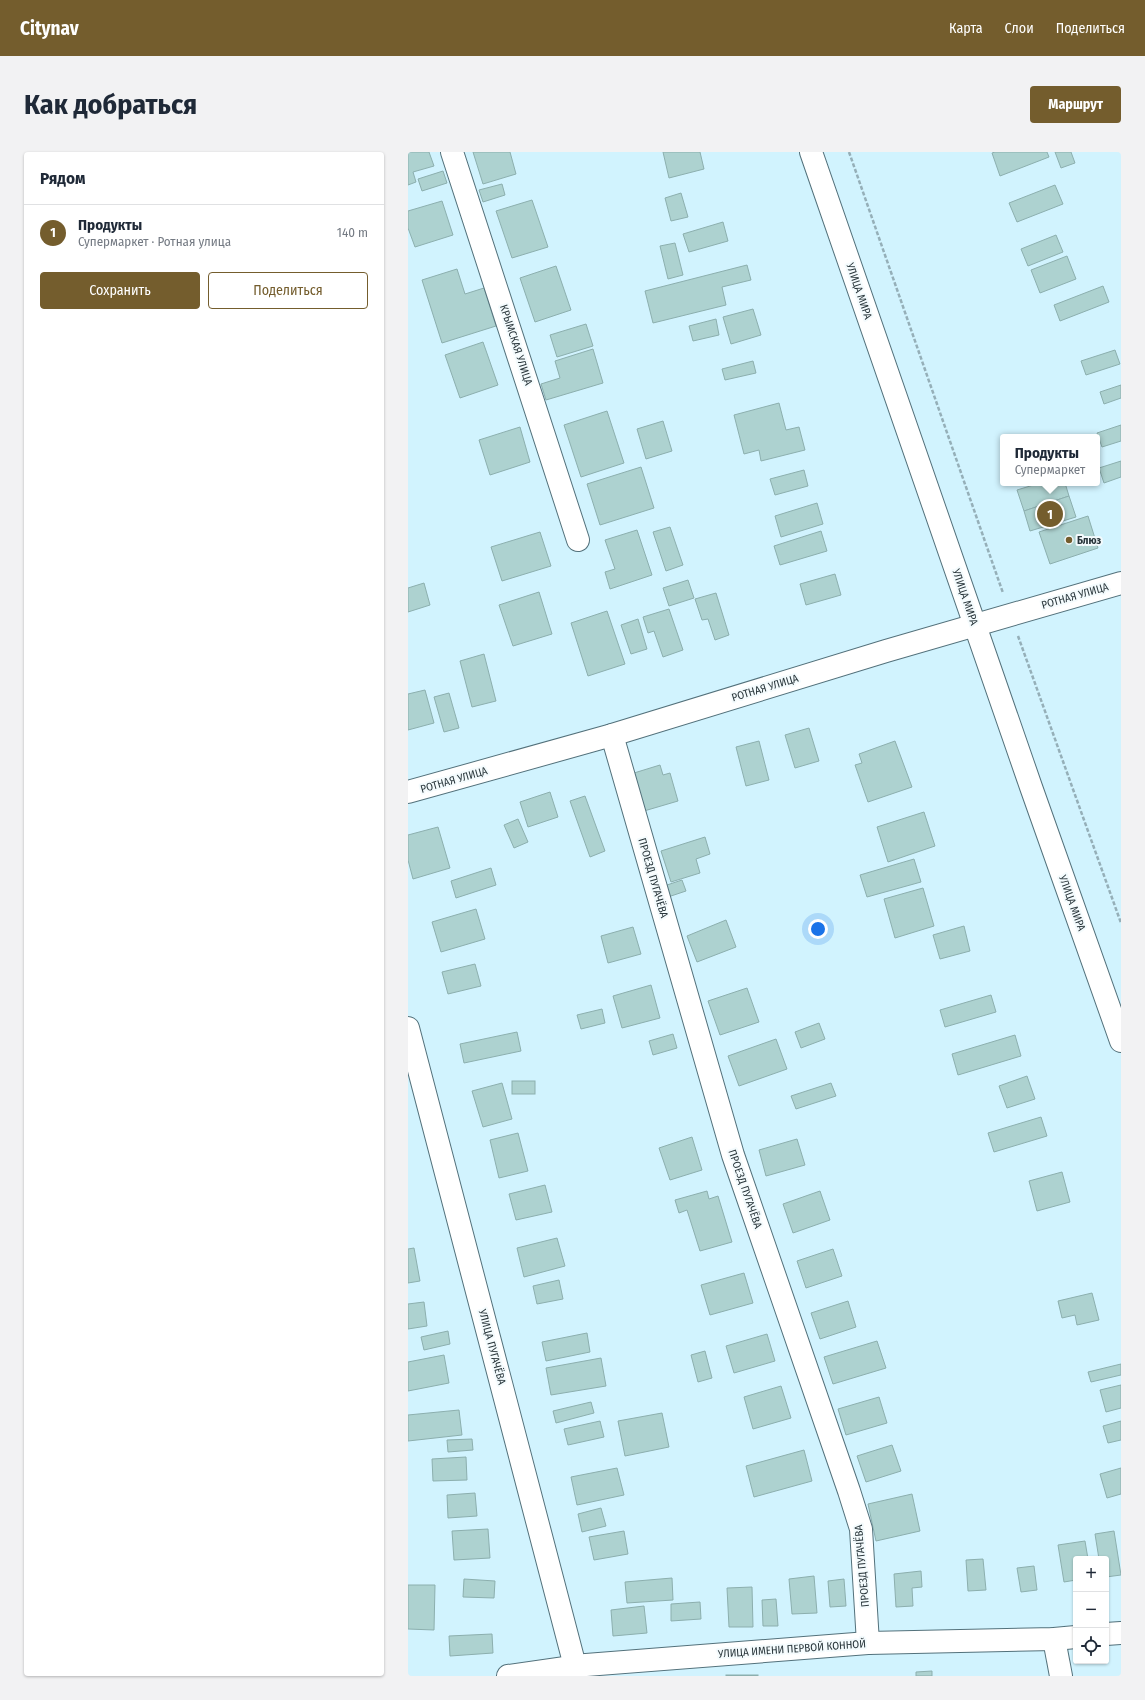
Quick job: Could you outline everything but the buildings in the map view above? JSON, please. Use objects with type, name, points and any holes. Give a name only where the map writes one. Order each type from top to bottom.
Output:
[{"type":"street","name":"КРЫМСКАЯ УЛИЦА","points":[[452,152],[533,395],[578,540]]},
{"type":"street","name":"УЛИЦА МИРА","points":[[811,152],[1121,1041]]},
{"type":"street","name":"РОТНАЯ УЛИЦА","points":[[408,792],[612,735],[975,625],[1121,583]]},
{"type":"street","name":"ПРОЕЗД ПУГАЧЁВА","points":[[612,735],[733,1155],[861,1529],[868,1643]]},
{"type":"street","name":"УЛИЦА ПУГАЧЁВА","points":[[408,1028],[583,1669]]},
{"type":"street","points":[[1109,1634],[1121,1633]]},
{"type":"street","name":"УЛИЦА ИМЕНИ ПЕРВОЙ КОННОЙ","points":[[508,1676],[868,1643],[1073,1637]]},
{"type":"street","points":[[1054,1639],[1061,1676]]},
{"type":"path","points":[[849,152],[1010,615],[1121,923]]},
{"type":"place","name":"Продукты","points":[[1050,514]]},
{"type":"place","name":"Блюз","points":[[1069,540]]}]
